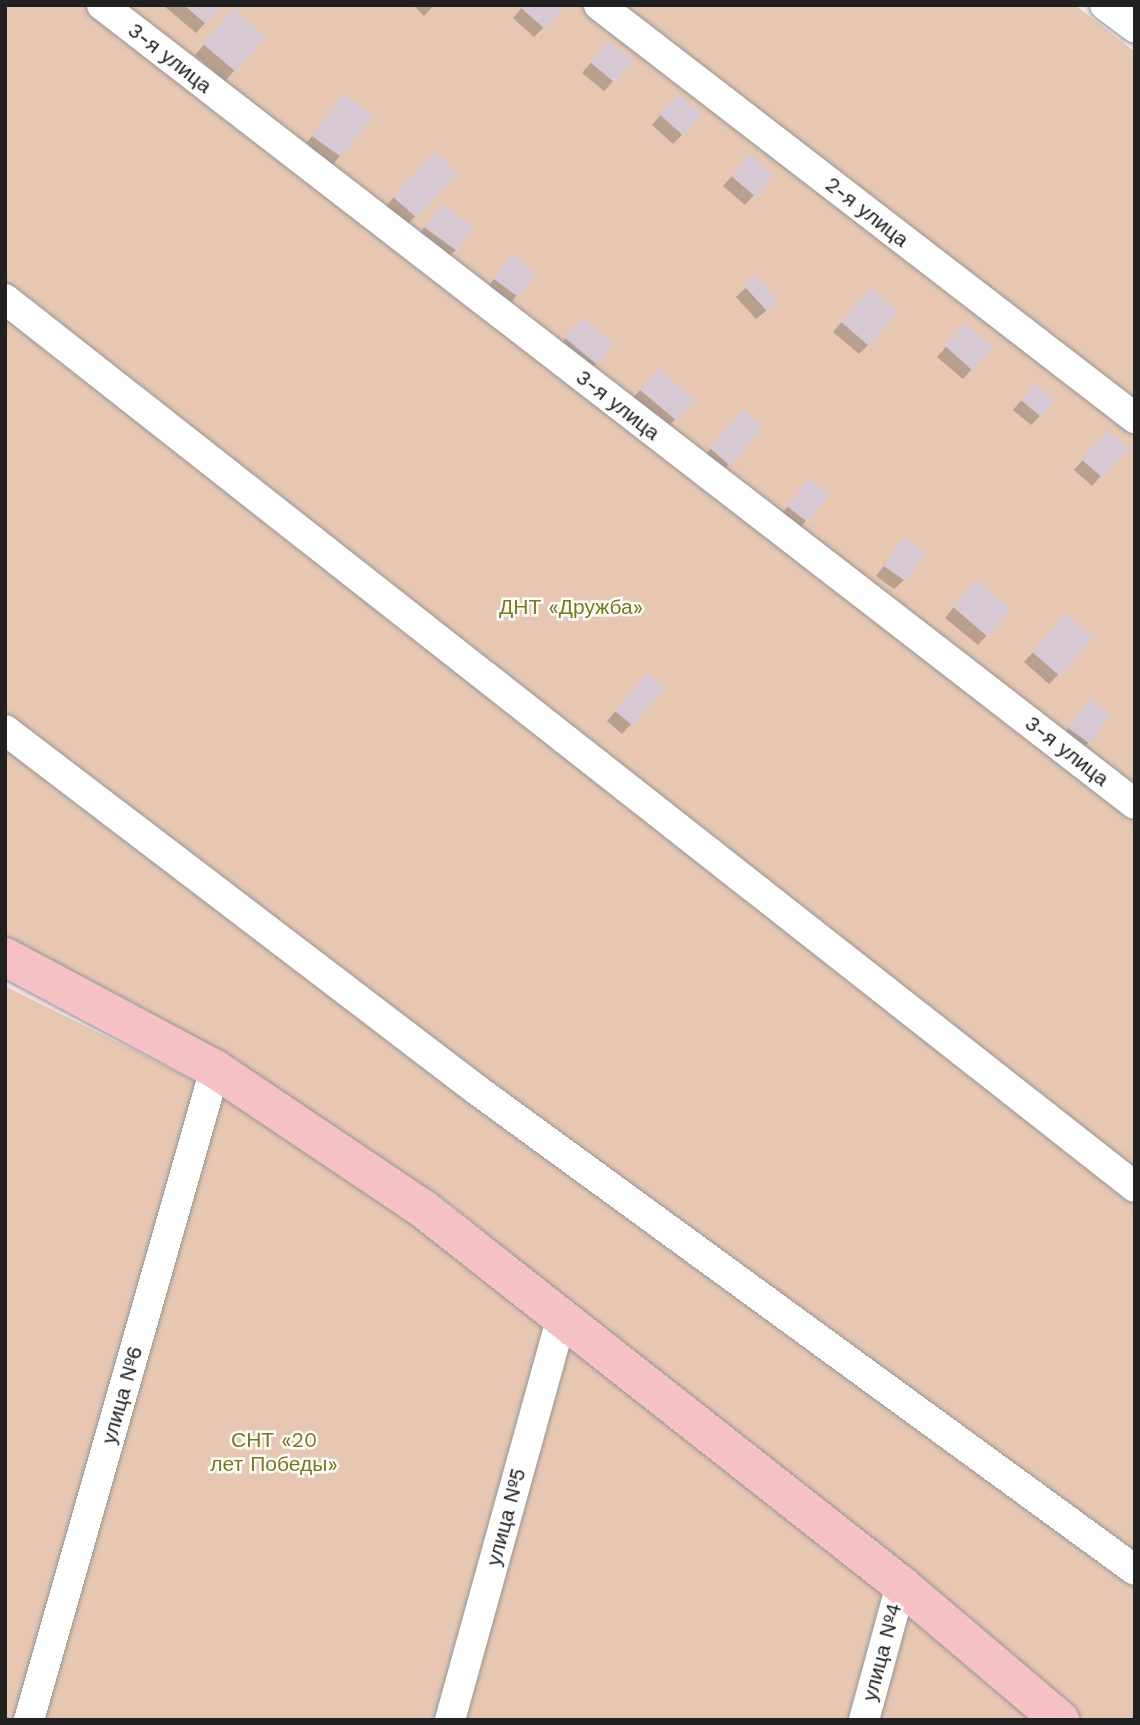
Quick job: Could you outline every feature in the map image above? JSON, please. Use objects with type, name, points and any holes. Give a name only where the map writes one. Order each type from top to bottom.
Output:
[{"type":"street","name":"3-я улица","points":[[102,5],[1135,804]]},
{"type":"street","name":"2-я улица","points":[[599,5],[1135,418]]},
{"type":"street","points":[[1105,5],[1135,28]]},
{"type":"street","points":[[5,299],[1135,1187]]},
{"type":"street","points":[[5,730],[477,1090],[1135,1570]]},
{"type":"street","points":[[5,957],[215,1069],[422,1208],[562,1315],[901,1585],[1059,1720]]},
{"type":"street","name":"улица №6","points":[[29,1720],[215,1069]]},
{"type":"street","name":"улица №5","points":[[450,1720],[562,1315]]},
{"type":"street","name":"улица №4","points":[[864,1720],[901,1585]]},
{"type":"green space","name":"ДНТ «Дружба»","points":[[5,5],[1075,5],[1135,52],[1135,1720],[1082,1720],[444,1199],[132,1002],[5,939]]},
{"type":"green space","name":"СНТ «20 лет Победы»","points":[[5,986],[281,1124],[479,1269],[1039,1720],[5,1720]]},
{"type":"building","points":[[184,5],[223,5],[207,25]]},
{"type":"building","points":[[523,5],[566,5],[545,29],[521,8]]},
{"type":"building","points":[[234,9],[266,37],[236,72],[203,44]]},
{"type":"building","points":[[609,41],[633,61],[615,83],[590,62]]},
{"type":"building","points":[[344,94],[373,115],[341,157],[312,136]]},
{"type":"building","points":[[678,94],[702,114],[684,136],[660,115]]},
{"type":"building","points":[[434,152],[458,173],[417,218],[393,197]]},
{"type":"building","points":[[750,154],[774,175],[756,197],[731,176]]},
{"type":"building","points":[[442,204],[474,227],[457,251],[424,227]]},
{"type":"building","points":[[512,254],[536,273],[518,297],[494,279]]},
{"type":"building","points":[[756,275],[778,301],[767,311],[744,286]]},
{"type":"building","points":[[871,288],[898,312],[869,346],[841,322]]},
{"type":"building","points":[[582,318],[614,345],[597,365],[565,338]]},
{"type":"building","points":[[965,323],[993,347],[973,371],[945,346]]},
{"type":"building","points":[[659,368],[695,400],[677,421],[640,390]]},
{"type":"building","points":[[1035,384],[1055,401],[1041,417],[1021,400]]},
{"type":"building","points":[[743,410],[763,427],[730,466],[710,448]]},
{"type":"building","points":[[1108,430],[1129,448],[1103,478],[1082,460]]},
{"type":"building","points":[[809,479],[830,495],[807,522],[787,506]]},
{"type":"building","points":[[905,537],[926,553],[905,581],[884,566]]},
{"type":"building","points":[[976,580],[1011,609],[988,637],[953,607]]},
{"type":"building","points":[[1066,613],[1094,638],[1060,676],[1032,652]]},
{"type":"building","points":[[648,673],[665,688],[633,726],[615,711]]},
{"type":"building","points":[[1089,699],[1111,715],[1090,744],[1068,728]]}]
